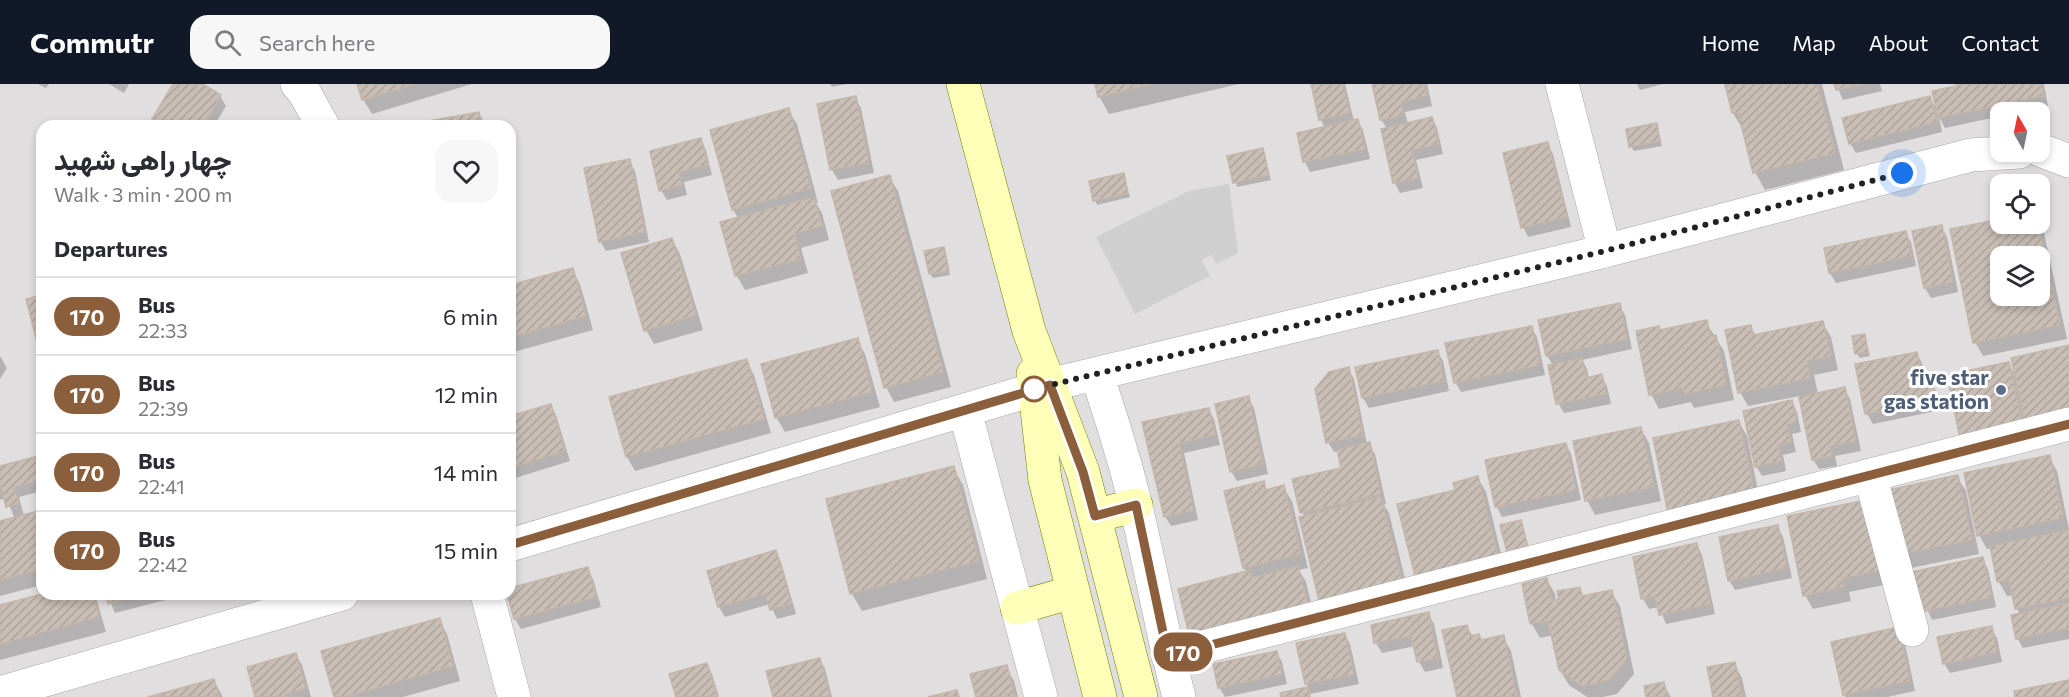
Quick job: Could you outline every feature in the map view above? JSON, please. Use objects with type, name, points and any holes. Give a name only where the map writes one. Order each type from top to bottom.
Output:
[{"type":"main road","points":[[963,84],[1042,387],[1045,480],[1100,697]]},
{"type":"main road","points":[[1042,387],[1083,472],[1141,697]]},
{"type":"main road","points":[[1095,516],[1136,505]]},
{"type":"main road","points":[[1017,608],[1073,592]]},
{"type":"street","points":[[1562,84],[1605,251]]},
{"type":"street","points":[[302,87],[320,120]]},
{"type":"street","points":[[516,543],[1042,387],[1605,251],[1971,155],[1990,154]]},
{"type":"street","points":[[2050,154],[2069,161]]},
{"type":"street","points":[[1097,375],[1125,461],[1179,697]]},
{"type":"street","points":[[965,411],[1041,697]]},
{"type":"street","points":[[1168,656],[2069,424]]},
{"type":"street","points":[[1870,475],[1912,630]]},
{"type":"street","points":[[0,693],[321,600]]},
{"type":"street","points":[[490,600],[514,697]]},
{"type":"shaded area","points":[[0,84],[2069,84],[2069,697],[0,697]]},
{"type":"shaded area","points":[[1229,184],[1238,253],[1216,264],[1212,255],[1202,260],[1210,276],[1135,314],[1096,237],[1189,191]]},
{"type":"building","points":[[173,84],[203,84],[221,95],[206,120],[152,119]]},
{"type":"building","points":[[357,84],[416,84],[362,100]]},
{"type":"building","points":[[1095,84],[1153,84],[1098,97]]},
{"type":"building","points":[[1311,84],[1343,84],[1350,113],[1319,120]]},
{"type":"building","points":[[1372,84],[1424,84],[1427,96],[1401,102],[1404,115],[1380,120]]},
{"type":"building","points":[[1817,84],[1835,153],[1753,173],[1738,112],[1732,113],[1725,85]]},
{"type":"building","points":[[1834,84],[1865,84],[1836,90]]},
{"type":"building","points":[[1956,84],[2041,84],[2044,96],[2015,102],[1990,102],[1990,107],[1938,118],[1932,91],[1956,86]]},
{"type":"building","points":[[856,96],[869,163],[830,170],[817,104]]},
{"type":"building","points":[[1930,96],[1937,122],[1849,144],[1842,118]]},
{"type":"building","points":[[789,108],[811,188],[732,210],[710,130]]},
{"type":"building","points":[[479,112],[481,120],[435,120]]},
{"type":"building","points":[[1432,117],[1439,144],[1412,150],[1418,178],[1393,183],[1381,129]]},
{"type":"building","points":[[1358,119],[1365,149],[1303,162],[1297,133]]},
{"type":"building","points":[[1657,123],[1660,141],[1629,147],[1626,129]]},
{"type":"building","points":[[701,138],[708,165],[679,172],[682,185],[659,191],[650,151]]},
{"type":"building","points":[[1548,142],[1567,217],[1521,228],[1503,153]]},
{"type":"building","points":[[1263,148],[1269,175],[1233,183],[1227,156]]},
{"type":"building","points":[[630,159],[645,232],[599,242],[584,168]]},
{"type":"building","points":[[1124,173],[1128,193],[1093,201],[1089,181]]},
{"type":"building","points":[[890,175],[943,372],[884,388],[831,191]]},
{"type":"building","points":[[814,197],[822,226],[794,234],[801,259],[735,276],[720,222]]},
{"type":"building","points":[[1990,221],[1990,234],[2040,234],[2043,246],[1990,246],[1990,306],[2050,306],[2050,279],[2060,325],[1973,343],[1950,229]]},
{"type":"building","points":[[1942,225],[1953,282],[1924,288],[1912,231]]},
{"type":"building","points":[[1906,231],[1912,256],[1829,273],[1824,248]]},
{"type":"building","points":[[672,238],[696,315],[644,331],[621,253]]},
{"type":"building","points":[[944,247],[949,271],[929,274],[924,251]]},
{"type":"building","points":[[573,268],[586,316],[516,335],[516,283]]},
{"type":"building","points":[[36,296],[36,338],[26,299]]},
{"type":"building","points":[[1620,303],[1627,339],[1546,356],[1538,320]]},
{"type":"building","points":[[1707,320],[1710,337],[1716,335],[1726,385],[1685,394],[1683,388],[1649,395],[1636,331],[1659,326],[1660,330]]},
{"type":"building","points":[[1823,321],[1831,356],[1807,361],[1810,378],[1738,393],[1725,330],[1751,325],[1753,335]]},
{"type":"building","points":[[1532,326],[1540,365],[1454,383],[1445,343]]},
{"type":"building","points":[[1865,334],[1868,352],[1855,354],[1852,336]]},
{"type":"building","points":[[858,338],[872,392],[775,418],[761,364]]},
{"type":"building","points":[[2069,345],[2069,418],[2026,427],[2011,358]]},
{"type":"building","points":[[1438,350],[1444,381],[1362,398],[1355,367]]},
{"type":"building","points":[[1917,352],[1924,382],[1932,380],[1936,400],[1865,414],[1855,364]]},
{"type":"building","points":[[1582,358],[1587,378],[1602,374],[1606,394],[1556,404],[1548,365]]},
{"type":"building","points":[[747,359],[764,419],[626,457],[609,397]]},
{"type":"building","points":[[2009,362],[2023,425],[1960,438],[1947,375]]},
{"type":"building","points":[[1349,367],[1363,435],[1326,443],[1315,389],[1329,372]]},
{"type":"building","points":[[1845,387],[1856,441],[1830,446],[1832,456],[1812,460],[1799,397]]},
{"type":"building","points":[[1249,396],[1263,464],[1230,472],[1215,404]]},
{"type":"building","points":[[1792,400],[1797,422],[1787,424],[1791,442],[1778,445],[1782,461],[1755,467],[1743,411]]},
{"type":"building","points":[[551,404],[565,451],[516,466],[516,414]]},
{"type":"building","points":[[1209,408],[1215,435],[1179,443],[1194,510],[1164,517],[1142,422]]},
{"type":"building","points":[[1739,420],[1755,496],[1668,513],[1653,438]]},
{"type":"building","points":[[1641,427],[1654,487],[1585,501],[1573,441]]},
{"type":"building","points":[[1370,442],[1381,494],[1300,513],[1292,479],[1341,468],[1337,450]]},
{"type":"building","points":[[1566,443],[1576,490],[1495,507],[1485,460]]},
{"type":"building","points":[[2050,455],[2063,518],[1977,536],[1964,473]]},
{"type":"building","points":[[36,457],[36,482],[14,487],[19,503],[6,507],[0,483],[0,466]]},
{"type":"building","points":[[954,466],[979,561],[850,594],[826,499]]},
{"type":"building","points":[[1958,475],[1972,540],[1896,555],[1883,491]]},
{"type":"building","points":[[1478,476],[1499,560],[1416,580],[1397,504],[1455,490],[1453,483]]},
{"type":"building","points":[[1264,481],[1266,490],[1284,485],[1301,554],[1243,568],[1224,491]]},
{"type":"building","points":[[1381,497],[1403,584],[1320,605],[1299,517]]},
{"type":"building","points":[[1867,500],[1882,570],[1842,578],[1844,587],[1803,596],[1787,516]]},
{"type":"building","points":[[36,512],[36,571],[0,580],[0,521]]},
{"type":"building","points":[[1521,520],[1529,551],[1508,556],[1500,525]]},
{"type":"building","points":[[1778,525],[1787,568],[1728,581],[1719,537]]},
{"type":"building","points":[[2069,530],[2069,598],[2015,609],[2009,580],[1997,582],[1990,546]]},
{"type":"building","points":[[1697,543],[1710,604],[1659,615],[1655,596],[1641,599],[1633,557]]},
{"type":"building","points":[[776,550],[792,603],[770,610],[765,594],[718,607],[707,571]]},
{"type":"building","points":[[1983,557],[1992,597],[1925,611],[1920,592],[1910,594],[1906,573]]},
{"type":"building","points":[[1298,566],[1309,609],[1190,639],[1178,589],[1250,570],[1252,578]]},
{"type":"building","points":[[588,567],[596,597],[514,619],[509,600],[516,600],[516,586]]},
{"type":"building","points":[[1547,578],[1552,601],[1559,599],[1557,591],[1580,587],[1582,596],[1612,590],[1627,659],[1609,680],[1582,686],[1559,670],[1548,621],[1530,624],[1522,584]]},
{"type":"building","points":[[36,596],[36,600],[95,600],[99,617],[0,644],[0,605]]},
{"type":"building","points":[[107,600],[123,600],[108,604]]},
{"type":"building","points":[[2069,603],[2069,631],[2068,628],[2016,639],[2011,615]]},
{"type":"building","points":[[1429,612],[1438,658],[1417,662],[1411,636],[1374,643],[1371,625]]},
{"type":"building","points":[[440,618],[453,666],[345,697],[334,697],[321,651]]},
{"type":"building","points":[[1467,625],[1470,636],[1479,634],[1481,640],[1504,635],[1517,697],[1457,697],[1442,630]]},
{"type":"building","points":[[1992,626],[1997,652],[1943,664],[1937,637]]},
{"type":"building","points":[[1899,627],[1910,681],[1843,695],[1831,642]]},
{"type":"building","points":[[1345,633],[1354,674],[1305,684],[1296,643]]},
{"type":"building","points":[[1277,651],[1282,674],[1218,688],[1213,664]]},
{"type":"building","points":[[296,653],[306,689],[286,694],[287,697],[255,697],[247,667]]},
{"type":"building","points":[[820,658],[830,697],[773,697],[766,671]]},
{"type":"building","points":[[1735,662],[1742,697],[1713,697],[1707,667]]},
{"type":"building","points":[[707,663],[718,697],[676,697],[669,674]]},
{"type":"building","points":[[1007,665],[1015,697],[976,697],[970,674]]},
{"type":"building","points":[[214,679],[219,697],[148,697]]},
{"type":"building","points":[[2069,680],[2069,697],[2015,697],[2014,691]]},
{"type":"building","points":[[1664,682],[1667,697],[1646,697],[1644,686]]},
{"type":"building","points":[[1308,687],[1310,697],[1281,697],[1280,693]]},
{"type":"building","points":[[957,690],[959,697],[928,697]]},
{"type":"bus line","name":"170","points":[[516,543],[1050,385],[1083,472],[1095,516],[1136,505],[1168,656],[2069,424]]},
{"type":"place","name":"five star gas station","points":[[2001,390]]},
{"type":"route","points":[[1034,389],[1605,251],[1902,173]]}]
